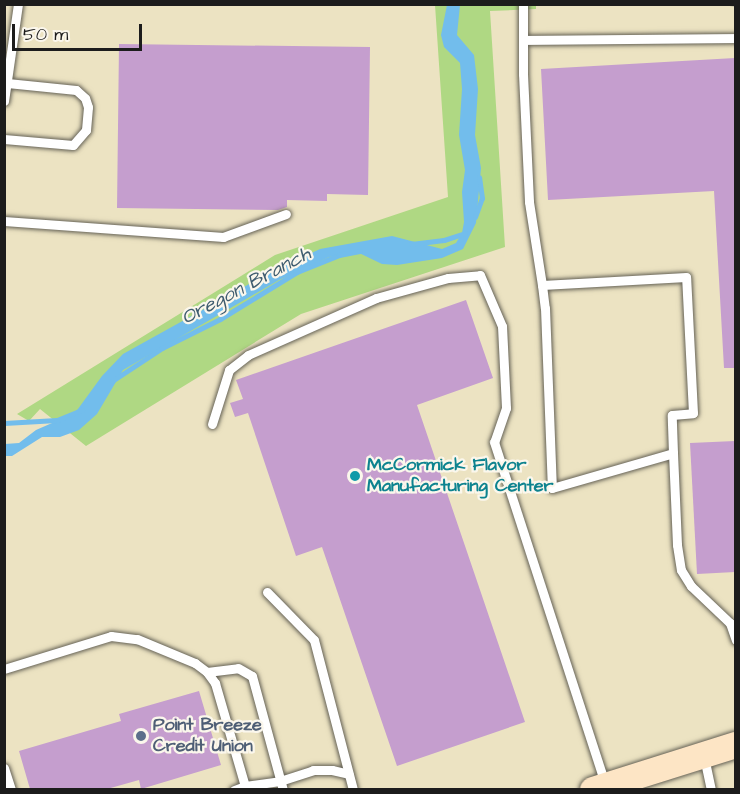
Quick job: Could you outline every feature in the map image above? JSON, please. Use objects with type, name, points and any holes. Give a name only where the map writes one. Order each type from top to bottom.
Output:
[{"type":"main road","points":[[599,787],[735,745]]},
{"type":"lane","points":[[4,101],[18,4]]},
{"type":"lane","points":[[523,4],[529,202],[545,308],[552,488],[674,453]]},
{"type":"lane","points":[[523,40],[735,38]]},
{"type":"lane","points":[[4,139],[73,144],[86,130],[88,107],[85,98],[76,90],[8,83]]},
{"type":"lane","points":[[4,221],[223,237],[286,214]]},
{"type":"lane","points":[[212,424],[229,370],[248,355],[376,298],[448,278],[480,275],[502,326],[506,408],[494,442],[599,787]]},
{"type":"lane","points":[[542,285],[686,278],[693,414],[672,415],[677,545],[681,570],[691,586],[733,622],[735,640]]},
{"type":"lane","points":[[267,592],[314,640],[353,789]]},
{"type":"lane","points":[[4,669],[111,636],[125,636],[195,663],[207,672],[215,683],[245,786]]},
{"type":"lane","points":[[207,672],[238,668],[252,676],[282,785]]},
{"type":"lane","points":[[704,755],[711,789]]},
{"type":"lane","points":[[4,768],[11,789]]},
{"type":"lane","points":[[234,789],[245,786],[282,785],[313,770],[332,770],[349,774]]},
{"type":"green space","points":[[435,5],[536,5],[536,9],[490,11],[505,247],[301,314],[86,446],[40,409],[29,421],[17,414],[275,255],[448,197]]},
{"type":"water","name":"Oregon Branch","points":[[447,5],[460,5],[457,35],[474,55],[478,89],[475,135],[481,168],[476,223],[463,249],[442,258],[397,265],[382,264],[357,252],[329,257],[279,280],[123,370],[97,414],[79,430],[60,437],[42,437],[12,456],[5,456],[5,444],[19,443],[36,430],[75,413],[102,376],[123,354],[271,272],[320,249],[392,236],[442,249],[456,243],[462,233],[464,222],[462,192],[465,170],[459,135],[462,89],[460,63],[444,47],[441,35]]},
{"type":"building","points":[[119,44],[370,47],[368,195],[327,194],[327,201],[287,200],[287,207],[278,210],[117,208]]},
{"type":"building","points":[[735,58],[735,368],[724,368],[714,191],[548,200],[541,69]]},
{"type":"building","name":"McCormick Flavor Manufacturing Center","points":[[466,300],[493,378],[417,405],[525,722],[397,766],[322,547],[296,556],[248,413],[235,417],[230,403],[243,399],[236,380]]},
{"type":"building","points":[[735,441],[735,572],[697,574],[690,443]]},
{"type":"building","name":"Point Breeze Credit Union","points":[[199,691],[221,765],[141,789],[139,780],[107,789],[30,789],[19,751],[121,721],[119,714]]},
{"type":"waterway","name":"Oregon Branch","points":[[475,217],[482,198],[479,177]]},
{"type":"waterway","name":"Oregon Branch","points":[[411,244],[444,240],[465,233]]},
{"type":"waterway","name":"Oregon Branch","points":[[112,381],[162,348],[220,319],[297,272],[339,255],[360,251]]},
{"type":"waterway","name":"Oregon Branch","points":[[4,423],[57,420],[82,410]]},
{"type":"tram line","points":[[701,4],[736,5]]},
{"type":"place","name":"McCormick Flavor Manufacturing Center","points":[[355,476]]},
{"type":"place","name":"Point Breeze Credit Union","points":[[141,736]]}]
